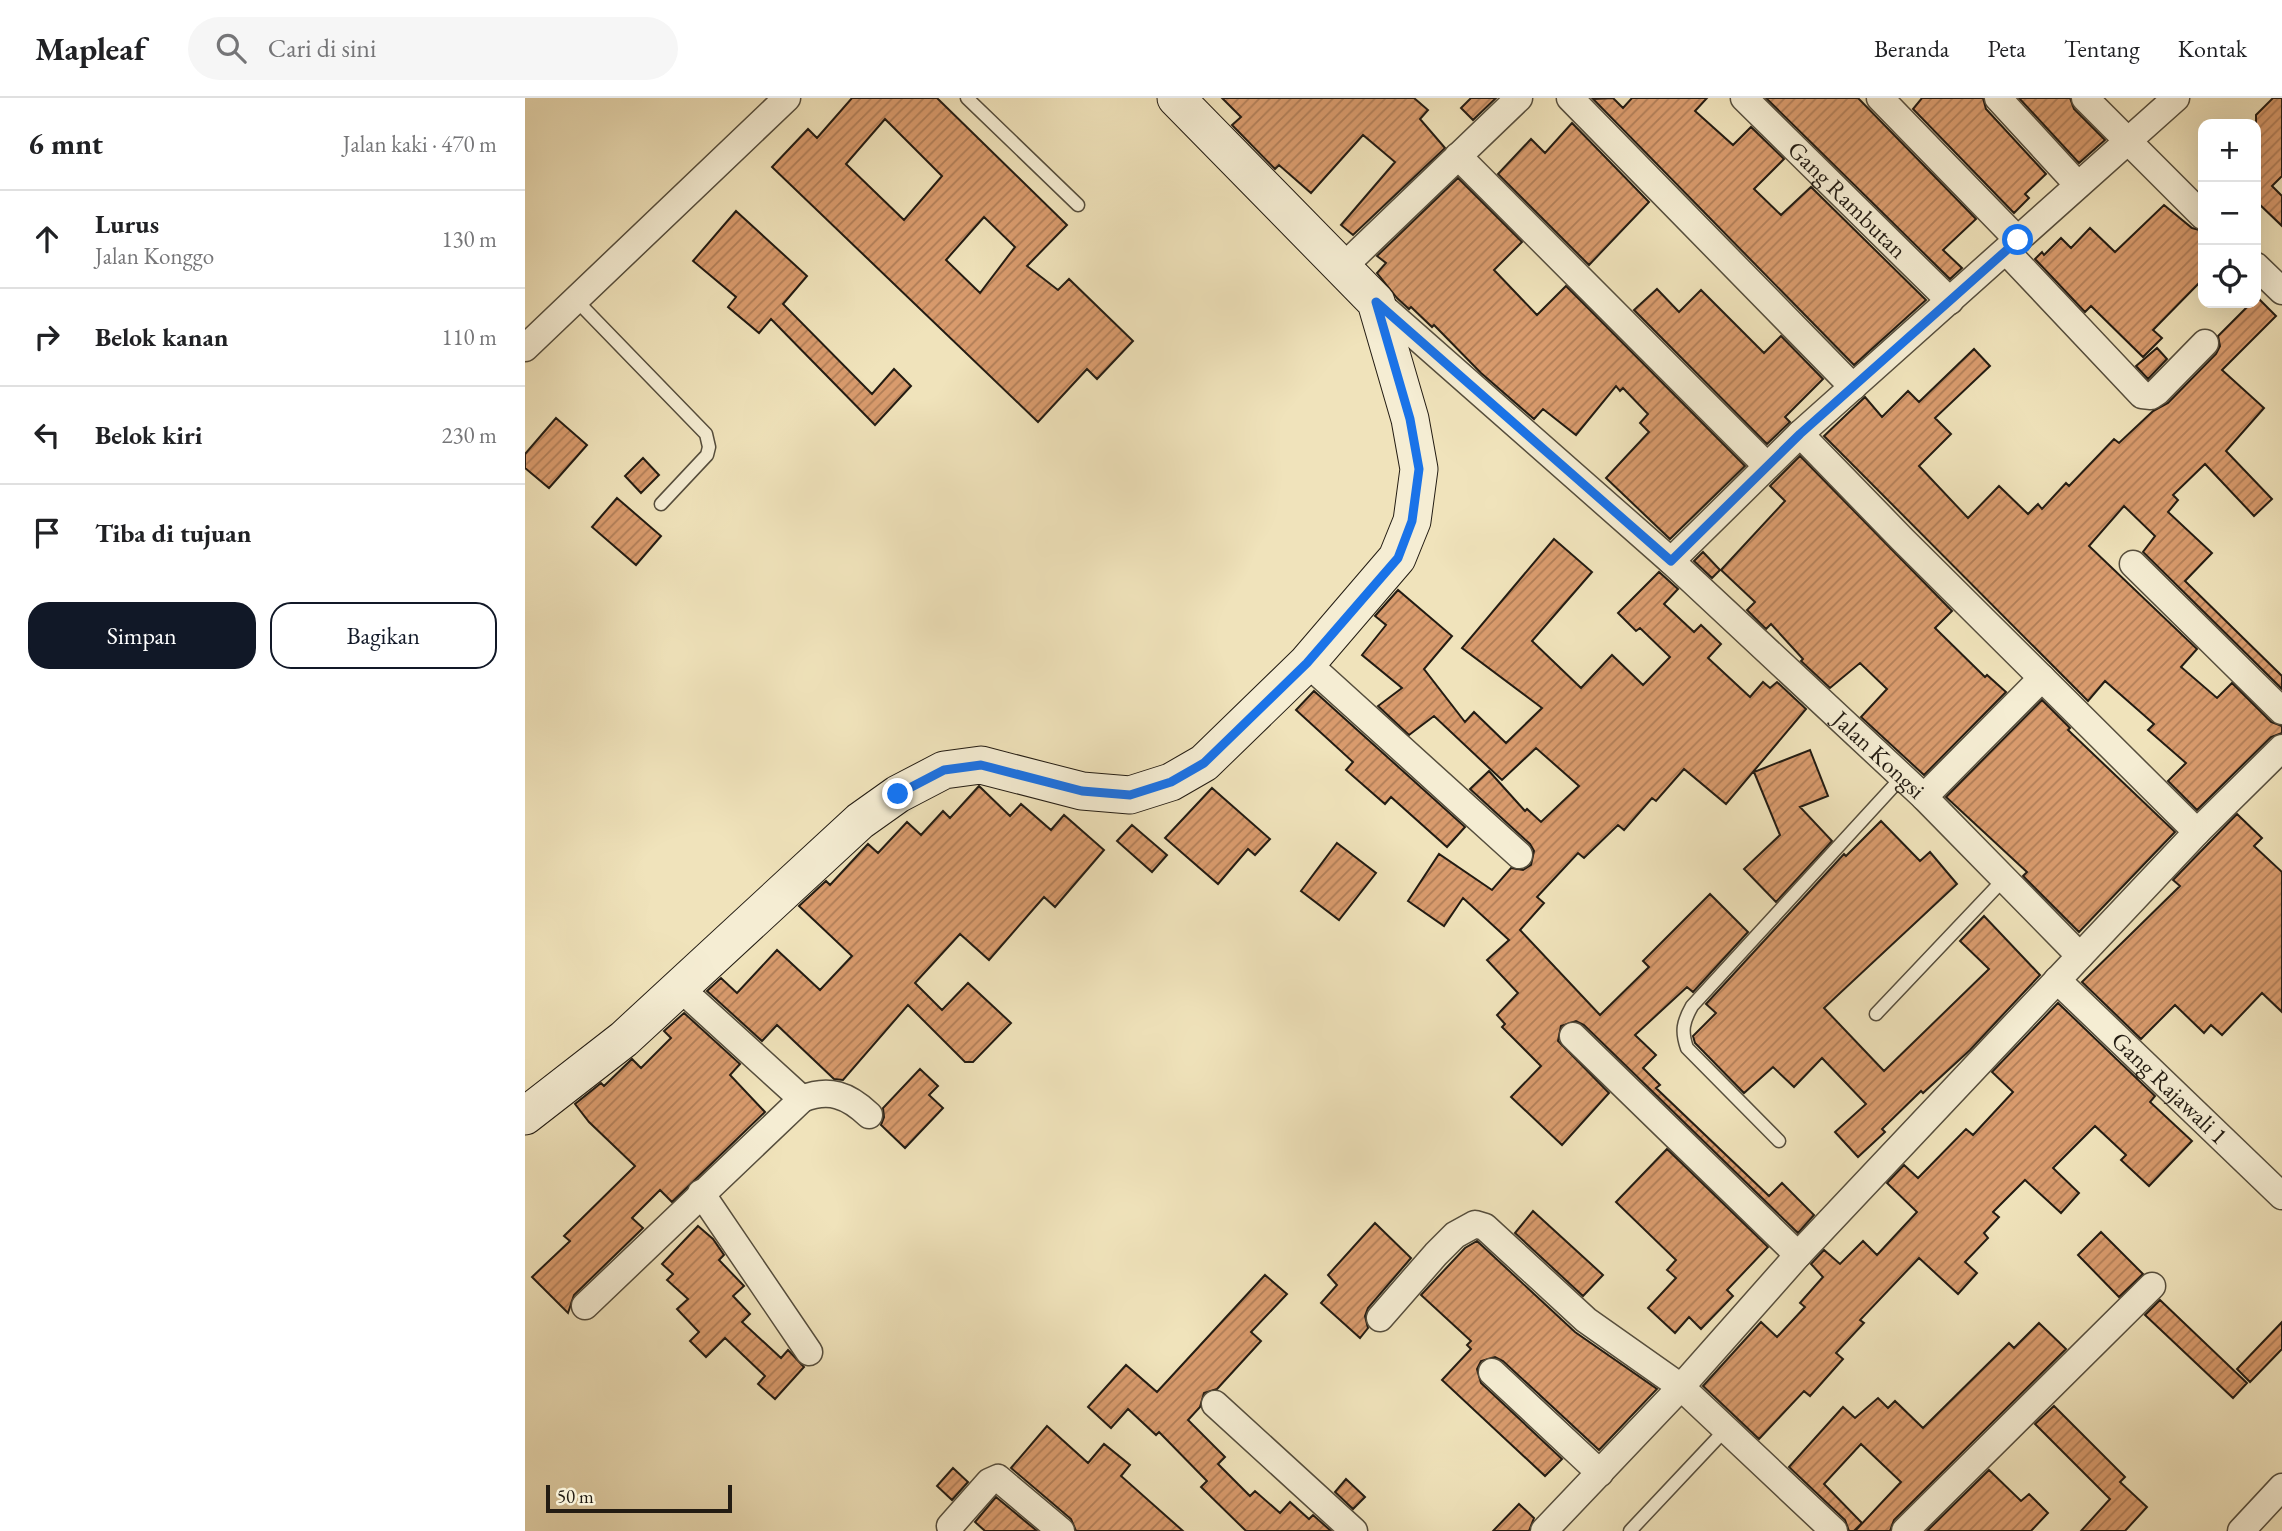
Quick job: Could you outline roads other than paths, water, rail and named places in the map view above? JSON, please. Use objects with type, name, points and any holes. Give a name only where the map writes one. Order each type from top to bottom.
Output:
[{"type":"street","points":[[525,348],[574,298],[787,98]]},
{"type":"street","points":[[525,1116],[624,1040],[860,821],[898,794],[944,770],[981,765],[1082,791],[1130,795],[1171,782],[1204,763],[1307,663],[1398,558],[1412,521],[1419,469],[1410,419],[1376,302],[1176,98]]},
{"type":"street","points":[[1343,267],[1519,98]]},
{"type":"street","points":[[1570,98],[1853,387]]},
{"type":"street","name":"Gang Rambutan","points":[[1744,98],[1950,301]]},
{"type":"street","points":[[1880,98],[2142,395],[2151,396],[2157,392],[2205,343]]},
{"type":"street","points":[[1998,98],[2078,185]]},
{"type":"street","points":[[2085,98],[2198,211]]},
{"type":"street","points":[[1671,561],[1800,434],[2012,246],[2170,100]]},
{"type":"street","points":[[1458,156],[1767,466]]},
{"type":"street","points":[[2261,271],[2282,291]]},
{"type":"street","name":"Jalan Kongsi","points":[[1376,302],[1671,561],[1924,797],[2080,956]]},
{"type":"street","points":[[1800,434],[2197,832]]},
{"type":"street","points":[[2133,564],[2282,711]]},
{"type":"street","points":[[1307,663],[1519,855]]},
{"type":"street","points":[[1924,797],[2042,678]]},
{"type":"street","points":[[1544,1531],[1681,1387],[1798,1255],[2057,980],[2197,832],[2282,748]]},
{"type":"street","name":"Gang Rajawali 1","points":[[2057,980],[2282,1196]]},
{"type":"street","points":[[680,988],[802,1099]]},
{"type":"street","points":[[1573,1036],[1798,1255]]},
{"type":"street","points":[[585,1306],[802,1099],[829,1091],[849,1099],[869,1115]]},
{"type":"street","points":[[701,1193],[809,1352]]},
{"type":"street","points":[[1380,1318],[1455,1236],[1475,1224],[1485,1227],[1586,1320],[1681,1387],[1834,1531]]},
{"type":"street","points":[[1905,1531],[2152,1286]]},
{"type":"street","points":[[1492,1372],[1600,1473]]},
{"type":"street","points":[[1215,1404],[1354,1531]]},
{"type":"street","points":[[950,1526],[989,1482],[998,1478],[1061,1531]]},
{"type":"street","points":[[2241,1531],[2282,1487]]},
{"type":"lane","points":[[967,98],[1078,205]]},
{"type":"lane","points":[[574,298],[706,434],[709,446],[706,455],[661,504]]},
{"type":"lane","points":[[1779,1142],[1687,1048],[1681,1034],[1684,1020],[1692,1006],[1902,777]]},
{"type":"lane","points":[[1876,1014],[2005,878]]},
{"type":"lane","points":[[1630,1531],[1726,1429]]}]
